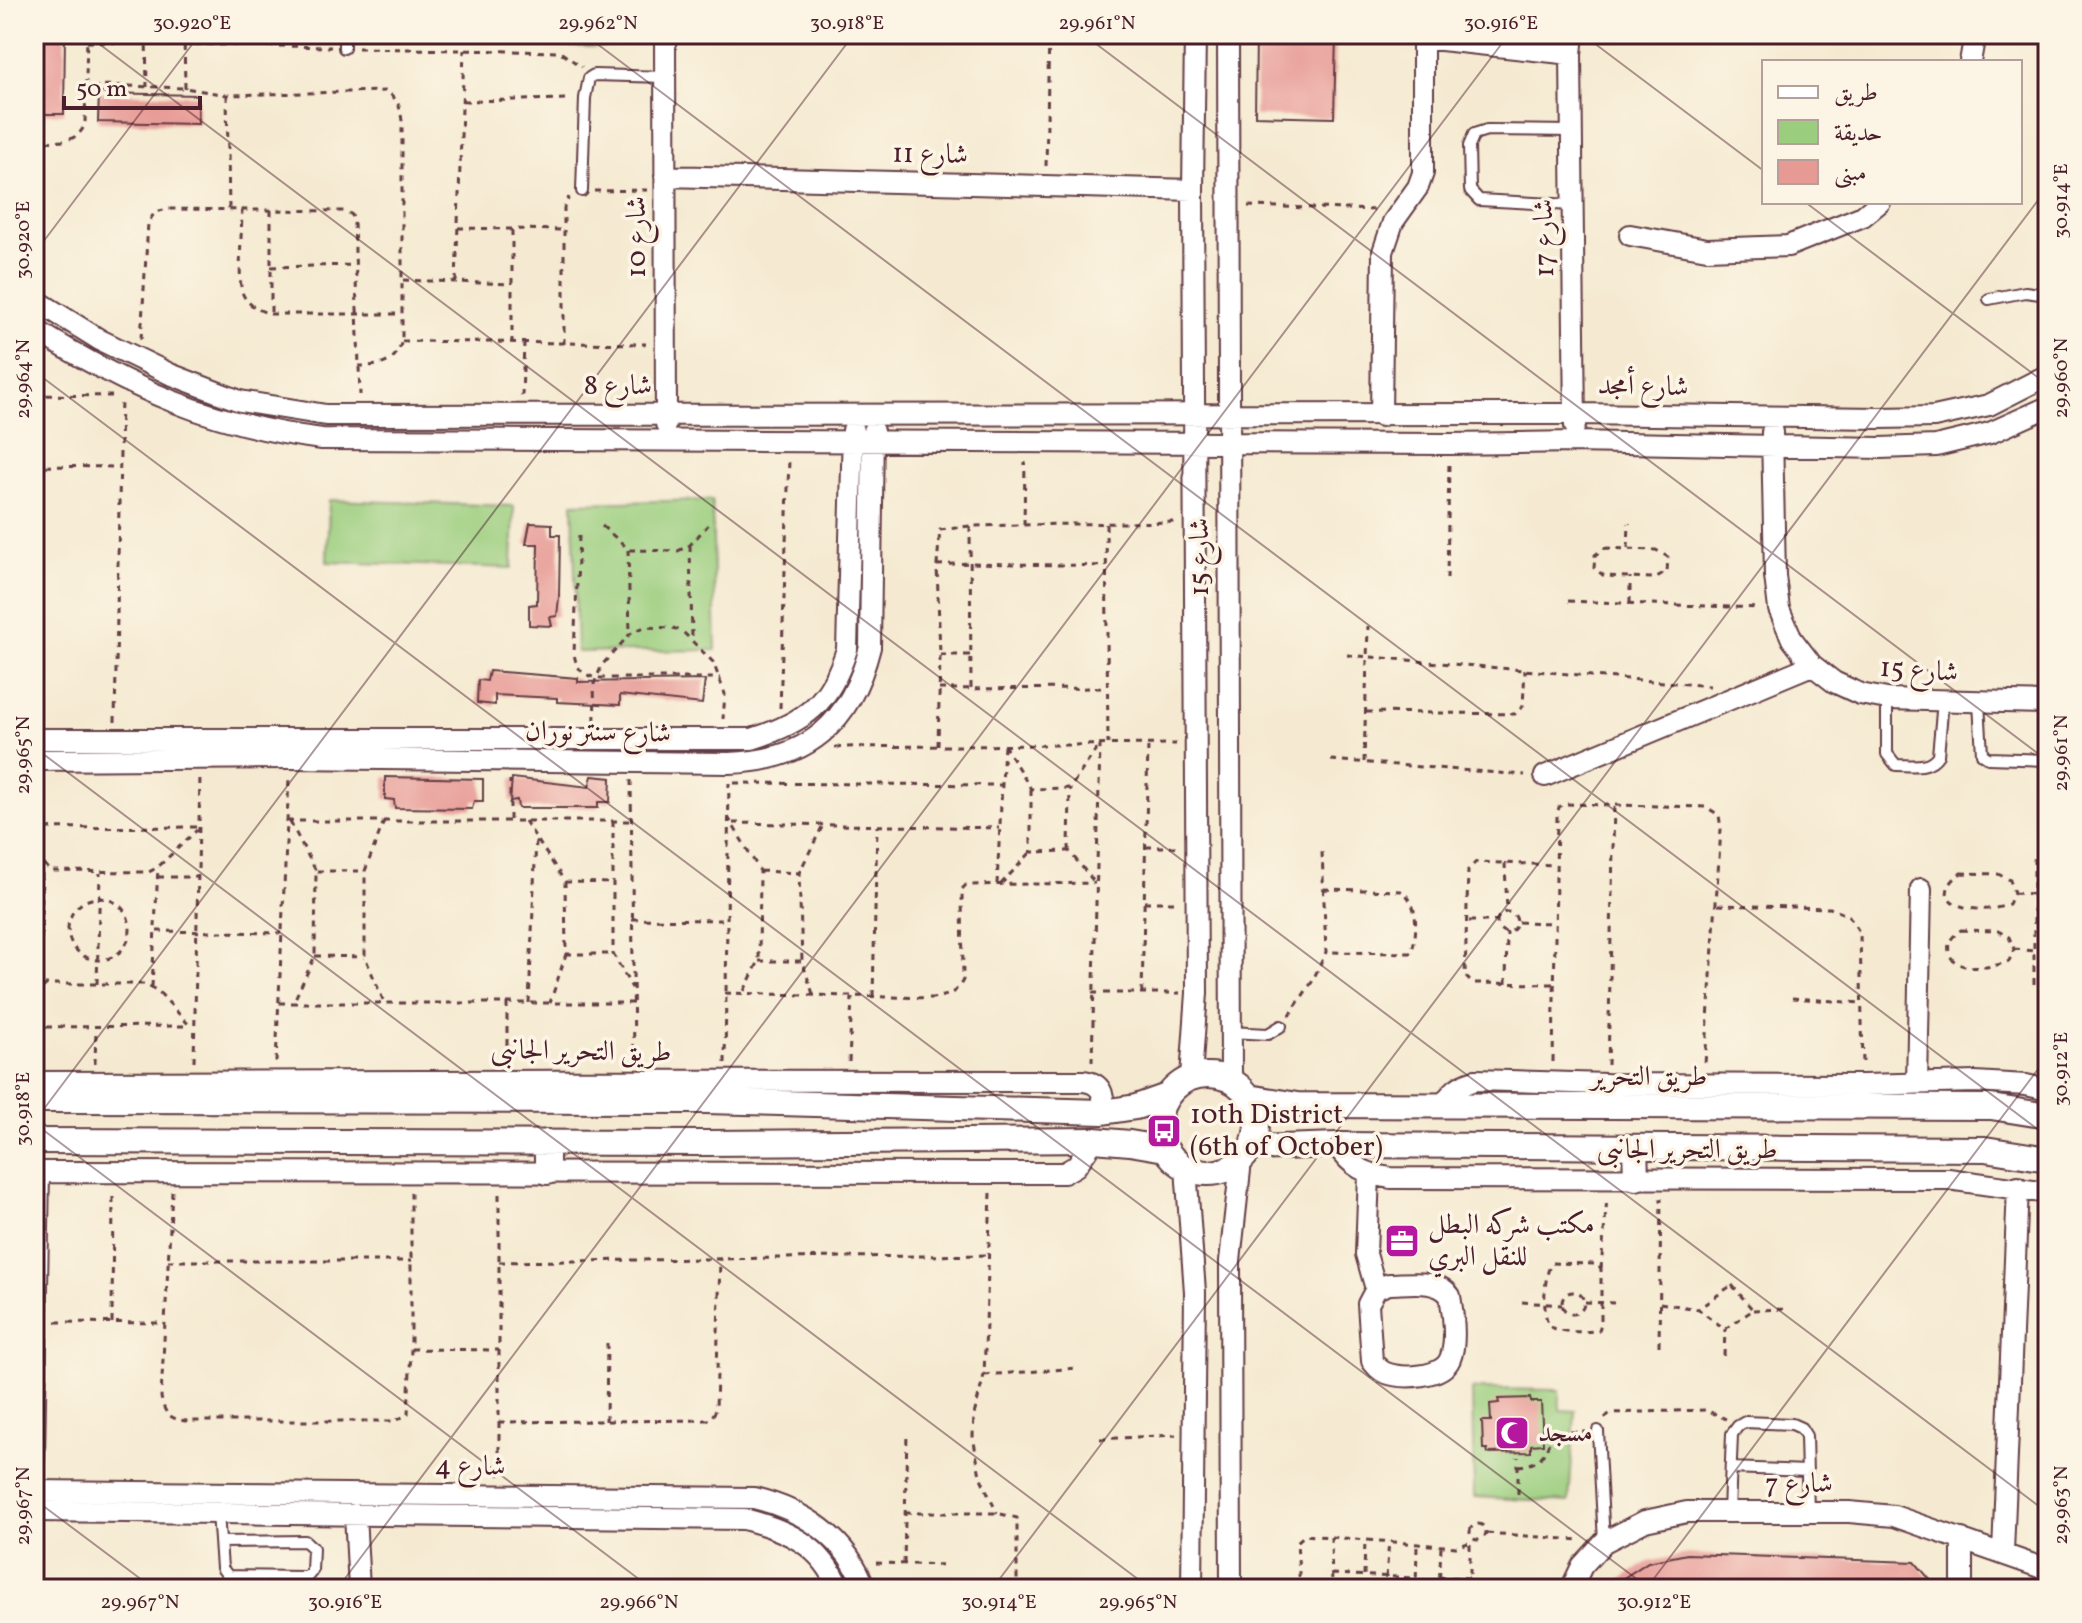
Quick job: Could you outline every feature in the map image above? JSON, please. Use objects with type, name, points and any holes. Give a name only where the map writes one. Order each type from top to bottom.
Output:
[{"type":"street","name":"شارع 10","points":[[665,34],[666,440]]},
{"type":"street","name":"شارع 15","points":[[1191,1077],[1197,993],[1193,415],[1195,34]]},
{"type":"street","name":"شارع 15","points":[[1228,34],[1229,1032],[1240,1088]]},
{"type":"street","points":[[1970,60],[1975,34]]},
{"type":"street","points":[[1381,416],[1383,252],[1400,210],[1418,187],[1423,173],[1420,36],[1572,44]]},
{"type":"street","name":"شارع 17","points":[[1572,44],[1574,442]]},
{"type":"street","name":"شارع 11","points":[[665,183],[1193,190]]},
{"type":"street","points":[[1630,235],[1707,249],[1788,246],[1863,216],[1878,204]]},
{"type":"street","name":"شارع 8","points":[[34,299],[100,340],[139,359],[240,401],[302,412],[1228,415]]},
{"type":"street","name":"شارع 8","points":[[34,329],[121,387],[238,425],[322,439],[1228,443]]},
{"type":"street","name":"شارع أمجد","points":[[1228,415],[1934,417],[1989,405],[2048,375]]},
{"type":"street","name":"شارع أمجد","points":[[1228,443],[1574,442],[1880,448],[1936,446],[1990,433],[2048,407]]},
{"type":"street","name":"شارع سنتر نوران","points":[[34,760],[631,760],[729,773],[754,762],[778,757],[801,747],[827,729],[847,706],[862,678],[870,647],[863,414]]},
{"type":"street","name":"شارع 15","points":[[1771,416],[1775,576],[1779,609],[1792,639],[1812,665],[1834,682],[1860,694],[1887,699],[2048,703]]},
{"type":"street","name":"شارع سنتر نوران","points":[[34,739],[752,739],[779,730],[805,717],[825,698],[839,675],[847,649],[863,441]]},
{"type":"street","points":[[1545,776],[1812,665]]},
{"type":"street","points":[[1917,1084],[1921,889]]},
{"type":"street","points":[[1231,1589],[1230,1261],[1246,1154],[1258,1122],[1240,1088],[1211,1074],[1191,1077],[1177,1085],[1167,1096],[1162,1106],[1159,1128],[1165,1149],[1186,1168],[1205,1174],[1224,1171],[1246,1154],[1337,1145],[1985,1149],[2048,1159]]},
{"type":"street","name":"طريق التحرير الجانبى","points":[[34,1082],[508,1079],[634,1081],[683,1091],[724,1083],[1091,1082]]},
{"type":"street","points":[[1443,1106],[1450,1093],[1461,1084],[1475,1080],[1607,1084],[1975,1082],[2026,1085],[2048,1090]]},
{"type":"street","points":[[1091,1082],[1100,1088],[1105,1097],[1103,1112]]},
{"type":"street","name":"طريق التحرير","points":[[1240,1088],[1297,1105],[1991,1107],[2048,1116]]},
{"type":"street","points":[[34,1100],[683,1091],[1103,1112],[1136,1107],[1167,1096]]},
{"type":"street","points":[[34,1141],[1094,1140],[1165,1149]]},
{"type":"street","points":[[34,1458],[37,1172],[1064,1173],[1076,1166],[1094,1140]]},
{"type":"street","points":[[547,1142],[547,1172]]},
{"type":"street","points":[[1337,1145],[1356,1168],[1369,1174],[1366,1254],[1376,1289],[1368,1304],[1371,1352],[1377,1368],[1394,1374],[1428,1375],[1443,1369],[1453,1349],[1451,1302],[1446,1290],[1434,1285],[1389,1284],[1376,1289]]},
{"type":"street","points":[[1635,1147],[1636,1178]]},
{"type":"street","points":[[1186,1168],[1195,1292],[1192,1589]]},
{"type":"street","name":"طريق التحرير الجانبى","points":[[1369,1174],[1391,1178],[1948,1179],[2048,1193]]},
{"type":"street","points":[[2003,1552],[2018,1187]]},
{"type":"street","name":"شارع 4","points":[[34,1491],[754,1498],[783,1505],[810,1519],[833,1538],[852,1562],[865,1589]]},
{"type":"street","name":"شارع 4","points":[[34,1511],[744,1519],[780,1528],[811,1547],[834,1576],[839,1589]]},
{"type":"street","name":"شارع 7","points":[[1571,1589],[1582,1566],[1604,1542],[1645,1521],[1687,1512],[1849,1512],[1894,1516],[2048,1570]]},
{"type":"street","points":[[355,1514],[359,1589]]},
{"type":"street","points":[[1962,1539],[1962,1589]]},
{"type":"lane","points":[[344,34],[344,48]]},
{"type":"lane","points":[[582,191],[586,83],[594,75],[665,77]]},
{"type":"lane","points":[[1572,131],[1487,130],[1474,134],[1469,146],[1470,190],[1479,200],[1573,205]]},
{"type":"lane","points":[[1989,299],[2025,292],[2048,295]]},
{"type":"lane","points":[[1887,699],[1887,754],[1896,765],[1927,765],[1934,762],[1938,755],[1943,701]]},
{"type":"lane","points":[[1979,703],[1982,754],[1988,758],[2048,760]]},
{"type":"lane","points":[[1229,1032],[1268,1034],[1281,1026]]},
{"type":"lane","points":[[1729,1512],[1732,1434],[1745,1422],[1792,1424],[1801,1428],[1806,1436],[1808,1513]]},
{"type":"lane","points":[[1598,1431],[1604,1542]]},
{"type":"lane","points":[[1731,1468],[1807,1471]]},
{"type":"lane","points":[[218,1513],[220,1542],[222,1568],[228,1576],[307,1577],[312,1571],[313,1548],[305,1541],[220,1542]]},
{"type":"path","points":[[34,141],[74,140],[81,133],[85,124],[87,34]]},
{"type":"path","points":[[146,34],[147,87]]},
{"type":"path","points":[[184,34],[185,88]]},
{"type":"path","points":[[1046,186],[1049,34]]},
{"type":"path","points":[[456,282],[464,50]]},
{"type":"path","points":[[85,98],[100,85],[185,88],[227,95],[385,91],[395,96],[402,121],[402,341],[398,354],[388,363],[359,366]]},
{"type":"path","points":[[227,95],[229,209]]},
{"type":"path","points":[[463,101],[585,98]]},
{"type":"path","points":[[564,344],[564,208],[567,199],[573,193],[582,191],[665,183]]},
{"type":"path","points":[[1228,205],[1400,210]]},
{"type":"path","points":[[139,359],[148,223],[155,212],[168,209],[346,211],[352,215],[354,222],[360,414]]},
{"type":"path","points":[[242,209],[242,291],[249,303],[260,311],[271,314],[402,314]]},
{"type":"path","points":[[271,210],[271,314]]},
{"type":"path","points":[[458,228],[564,230]]},
{"type":"path","points":[[512,229],[512,344]]},
{"type":"path","points":[[271,267],[356,265]]},
{"type":"path","points":[[402,280],[511,284]]},
{"type":"path","points":[[402,341],[666,343]]},
{"type":"path","points":[[522,414],[524,344]]},
{"type":"path","points":[[34,395],[121,387],[114,739]]},
{"type":"path","points":[[779,730],[790,440]]},
{"type":"path","points":[[1024,525],[1025,443]]},
{"type":"path","points":[[1447,579],[1450,444]]},
{"type":"path","points":[[34,466],[120,467]]},
{"type":"path","points":[[938,746],[940,655],[937,565],[940,530],[970,526],[1194,522]]},
{"type":"path","points":[[1106,523],[1108,744]]},
{"type":"path","points":[[1628,548],[1629,523]]},
{"type":"path","points":[[602,526],[636,552],[678,551],[690,545],[708,525]]},
{"type":"path","points":[[970,526],[971,689]]},
{"type":"path","points":[[579,536],[576,665],[584,675],[596,678],[720,678]]},
{"type":"path","points":[[690,545],[692,638]]},
{"type":"path","points":[[628,547],[630,634]]},
{"type":"path","points":[[1605,548],[1628,548],[1656,550],[1668,557],[1667,571],[1655,578],[1630,577],[1604,576],[1594,568],[1595,555],[1605,548]]},
{"type":"path","points":[[937,565],[1106,567]]},
{"type":"path","points":[[1630,577],[1630,603]]},
{"type":"path","points":[[1568,601],[1779,609]]},
{"type":"path","points":[[1364,762],[1368,626]]},
{"type":"path","points":[[595,739],[596,678],[602,665],[630,634],[644,627],[673,628],[692,638],[713,662],[725,694],[722,738]]},
{"type":"path","points":[[940,655],[971,655]]},
{"type":"path","points":[[1347,655],[1709,686]]},
{"type":"path","points":[[1366,712],[1515,714],[1523,706],[1525,670]]},
{"type":"path","points":[[939,689],[1107,688]]},
{"type":"path","points":[[1095,883],[1069,851],[1070,788],[1100,744]]},
{"type":"path","points":[[1091,1082],[1100,744]]},
{"type":"path","points":[[1142,993],[1148,744]]},
{"type":"path","points":[[801,747],[1195,744]]},
{"type":"path","points":[[999,884],[1004,745]]},
{"type":"path","points":[[1004,745],[1031,789],[1031,852]]},
{"type":"path","points":[[275,1081],[290,758]]},
{"type":"path","points":[[194,1080],[192,1026],[200,759]]},
{"type":"path","points":[[510,760],[510,821]]},
{"type":"path","points":[[631,760],[634,1081]]},
{"type":"path","points":[[1331,760],[1545,776]]},
{"type":"path","points":[[724,1083],[729,773],[1002,785]]},
{"type":"path","points":[[1031,789],[1070,788]]},
{"type":"path","points":[[1553,1081],[1556,865],[1559,807],[1565,804],[1706,807],[1719,815],[1717,905],[1704,1084]]},
{"type":"path","points":[[1607,1084],[1614,805]]},
{"type":"path","points":[[728,817],[760,871],[759,961],[743,993]]},
{"type":"path","points":[[288,821],[631,821]]},
{"type":"path","points":[[288,821],[316,871],[315,956],[293,1003]]},
{"type":"path","points":[[384,821],[365,871],[365,957],[385,1003]]},
{"type":"path","points":[[525,821],[565,882],[566,954],[550,1003]]},
{"type":"path","points":[[613,821],[613,954],[632,988]]},
{"type":"path","points":[[733,823],[999,828]]},
{"type":"path","points":[[813,994],[802,961],[799,873],[823,825]]},
{"type":"path","points":[[873,996],[877,826]]},
{"type":"path","points":[[34,828],[199,828]]},
{"type":"path","points":[[34,857],[52,871],[149,872],[199,828]]},
{"type":"path","points":[[529,1003],[536,839]]},
{"type":"path","points":[[1146,847],[1196,847]]},
{"type":"path","points":[[999,884],[1031,852],[1069,851]]},
{"type":"path","points":[[1281,1026],[1299,1004],[1326,952],[1322,851]]},
{"type":"path","points":[[2034,858],[2034,988]]},
{"type":"path","points":[[1553,984],[1468,981],[1465,976],[1468,870],[1476,862],[1556,865]]},
{"type":"path","points":[[1505,863],[1507,912]]},
{"type":"path","points":[[41,987],[42,864]]},
{"type":"path","points":[[152,987],[158,867]]},
{"type":"path","points":[[316,871],[365,871]]},
{"type":"path","points":[[760,871],[799,873]]},
{"type":"path","points":[[97,984],[100,873]]},
{"type":"path","points":[[1961,873],[1998,874],[2010,880],[2014,893],[2009,904],[1997,910],[1972,909],[1960,908],[1951,901],[1948,890],[1952,880],[1961,873]]},
{"type":"path","points":[[158,877],[198,877]]},
{"type":"path","points":[[565,882],[613,883]]},
{"type":"path","points":[[725,993],[948,996],[958,990],[963,980],[962,889],[966,885],[1095,883]]},
{"type":"path","points":[[1324,889],[1401,891],[1410,896],[1414,904],[1414,944],[1411,953],[1326,952]]},
{"type":"path","points":[[2014,893],[2034,894]]},
{"type":"path","points":[[99,897],[124,908],[130,934],[128,943],[115,956],[98,960],[80,954],[67,928],[69,918],[81,903],[99,897]]},
{"type":"path","points":[[1144,902],[1196,902]]},
{"type":"path","points":[[1717,905],[1830,908],[1849,916],[1860,933],[1863,1085]]},
{"type":"path","points":[[1507,912],[1512,913],[1517,922],[1512,931],[1507,932],[1498,927],[1497,921],[1498,916],[1507,912]]},
{"type":"path","points":[[632,919],[726,920]]},
{"type":"path","points":[[1467,921],[1497,921]]},
{"type":"path","points":[[1517,922],[1555,923]]},
{"type":"path","points":[[1961,930],[1998,931],[2009,937],[2014,949],[2009,961],[1997,966],[1959,966],[1951,958],[1948,948],[1951,937],[1961,930]]},
{"type":"path","points":[[157,931],[282,933]]},
{"type":"path","points":[[1506,984],[1507,932]]},
{"type":"path","points":[[2014,949],[2034,951]]},
{"type":"path","points":[[566,954],[613,954]]},
{"type":"path","points":[[315,956],[365,957]]},
{"type":"path","points":[[759,961],[802,961]]},
{"type":"path","points":[[34,995],[41,987],[53,984],[138,984],[152,987],[192,1026]]},
{"type":"path","points":[[1092,993],[1197,993]]},
{"type":"path","points":[[848,1082],[852,996]]},
{"type":"path","points":[[1792,998],[1861,1003]]},
{"type":"path","points":[[279,1003],[633,1003]]},
{"type":"path","points":[[507,1003],[508,1079]]},
{"type":"path","points":[[34,1027],[192,1026]]},
{"type":"path","points":[[94,1081],[96,1028]]},
{"type":"path","points":[[112,1323],[113,1172]]},
{"type":"path","points":[[173,1172],[161,1397],[163,1410],[173,1419],[186,1421],[402,1419],[408,1414],[412,1172]]},
{"type":"path","points":[[498,1495],[500,1172]]},
{"type":"path","points":[[991,1173],[984,1375],[976,1405],[973,1436],[980,1476],[997,1513]]},
{"type":"path","points":[[1601,1269],[1596,1264],[1552,1263],[1546,1272],[1546,1316],[1549,1326],[1554,1329],[1599,1330],[1609,1178]]},
{"type":"path","points":[[1659,1346],[1662,1178]]},
{"type":"path","points":[[499,1262],[989,1255]]},
{"type":"path","points":[[499,1422],[704,1421],[714,1416],[720,1259]]},
{"type":"path","points":[[168,1261],[411,1261]]},
{"type":"path","points":[[1698,1309],[1732,1285],[1753,1310]]},
{"type":"path","points":[[1569,1293],[1579,1293],[1585,1302],[1582,1311],[1572,1315],[1562,1305],[1565,1295],[1569,1293]]},
{"type":"path","points":[[1522,1302],[1562,1305]]},
{"type":"path","points":[[1585,1302],[1614,1303]]},
{"type":"path","points":[[1660,1303],[1698,1309],[1725,1329]]},
{"type":"path","points":[[1725,1329],[1753,1310],[1788,1309]]},
{"type":"path","points":[[37,1322],[164,1323]]},
{"type":"path","points":[[1724,1356],[1725,1329]]},
{"type":"path","points":[[606,1421],[607,1343]]},
{"type":"path","points":[[411,1349],[499,1350]]},
{"type":"path","points":[[984,1375],[1078,1368]]},
{"type":"path","points":[[1518,1466],[1542,1459],[1551,1432],[1598,1431],[1610,1413],[1706,1410],[1738,1426]]},
{"type":"path","points":[[904,1564],[907,1432]]},
{"type":"path","points":[[1100,1439],[1194,1434]]},
{"type":"path","points":[[1518,1457],[1518,1494]]},
{"type":"path","points":[[905,1513],[997,1513],[1017,1518],[1017,1589]]},
{"type":"path","points":[[1470,1589],[1471,1530],[1476,1524],[1484,1525],[1487,1533]]},
{"type":"path","points":[[1487,1533],[1604,1542]]},
{"type":"path","points":[[1300,1589],[1297,1542],[1305,1535],[1456,1547],[1482,1539],[1487,1533]]},
{"type":"path","points":[[1331,1537],[1332,1589]]},
{"type":"path","points":[[1364,1575],[1365,1539]]},
{"type":"path","points":[[1386,1577],[1389,1541]]},
{"type":"path","points":[[1416,1589],[1417,1544]]},
{"type":"path","points":[[1439,1589],[1441,1546]]},
{"type":"path","points":[[852,1562],[948,1565]]},
{"type":"path","points":[[1332,1574],[1417,1578]]},
{"type":"path","points":[[1439,1577],[1470,1578]]},
{"type":"green space","points":[[570,34],[628,34],[610,46],[594,47],[570,46]]},
{"type":"green space","points":[[329,500],[514,506],[512,568],[327,562]]},
{"type":"green space","points":[[712,500],[716,650],[577,652],[573,503]]},
{"type":"green space","points":[[1472,1389],[1559,1390],[1560,1410],[1575,1411],[1569,1502],[1474,1497]]},
{"type":"building","points":[[38,34],[65,34],[64,114],[37,114]]},
{"type":"building","points":[[1256,34],[1336,34],[1334,118],[1255,116]]},
{"type":"building","points":[[99,93],[198,95],[198,124],[98,122]]},
{"type":"building","points":[[530,523],[552,524],[552,535],[560,535],[559,597],[557,616],[550,617],[552,626],[529,625],[529,605],[537,604],[538,544],[526,544]]},
{"type":"building","points":[[489,671],[578,678],[578,682],[705,680],[702,704],[620,695],[620,705],[495,695],[495,705],[477,703],[478,680],[487,681]]},
{"type":"building","points":[[592,776],[611,778],[610,802],[598,802],[598,808],[518,808],[517,800],[510,801],[512,778],[589,787]]},
{"type":"building","points":[[385,777],[483,779],[483,801],[474,801],[472,809],[395,808],[394,800],[385,799]]},
{"type":"building","name":"مسجد","points":[[1530,1398],[1531,1402],[1541,1402],[1543,1444],[1531,1445],[1531,1452],[1488,1453],[1487,1449],[1483,1449],[1482,1421],[1491,1421],[1490,1404],[1499,1403],[1498,1399]]},
{"type":"building","points":[[1687,1554],[1915,1562],[1938,1589],[1607,1589],[1648,1562]]},
{"type":"place","name":"10th District (6th of October)","points":[[1164,1131]]},
{"type":"place","name":"مكتب شركه البطل للنقل البري","points":[[1402,1241]]},
{"type":"place","name":"مسجد","points":[[1512,1433]]}]
